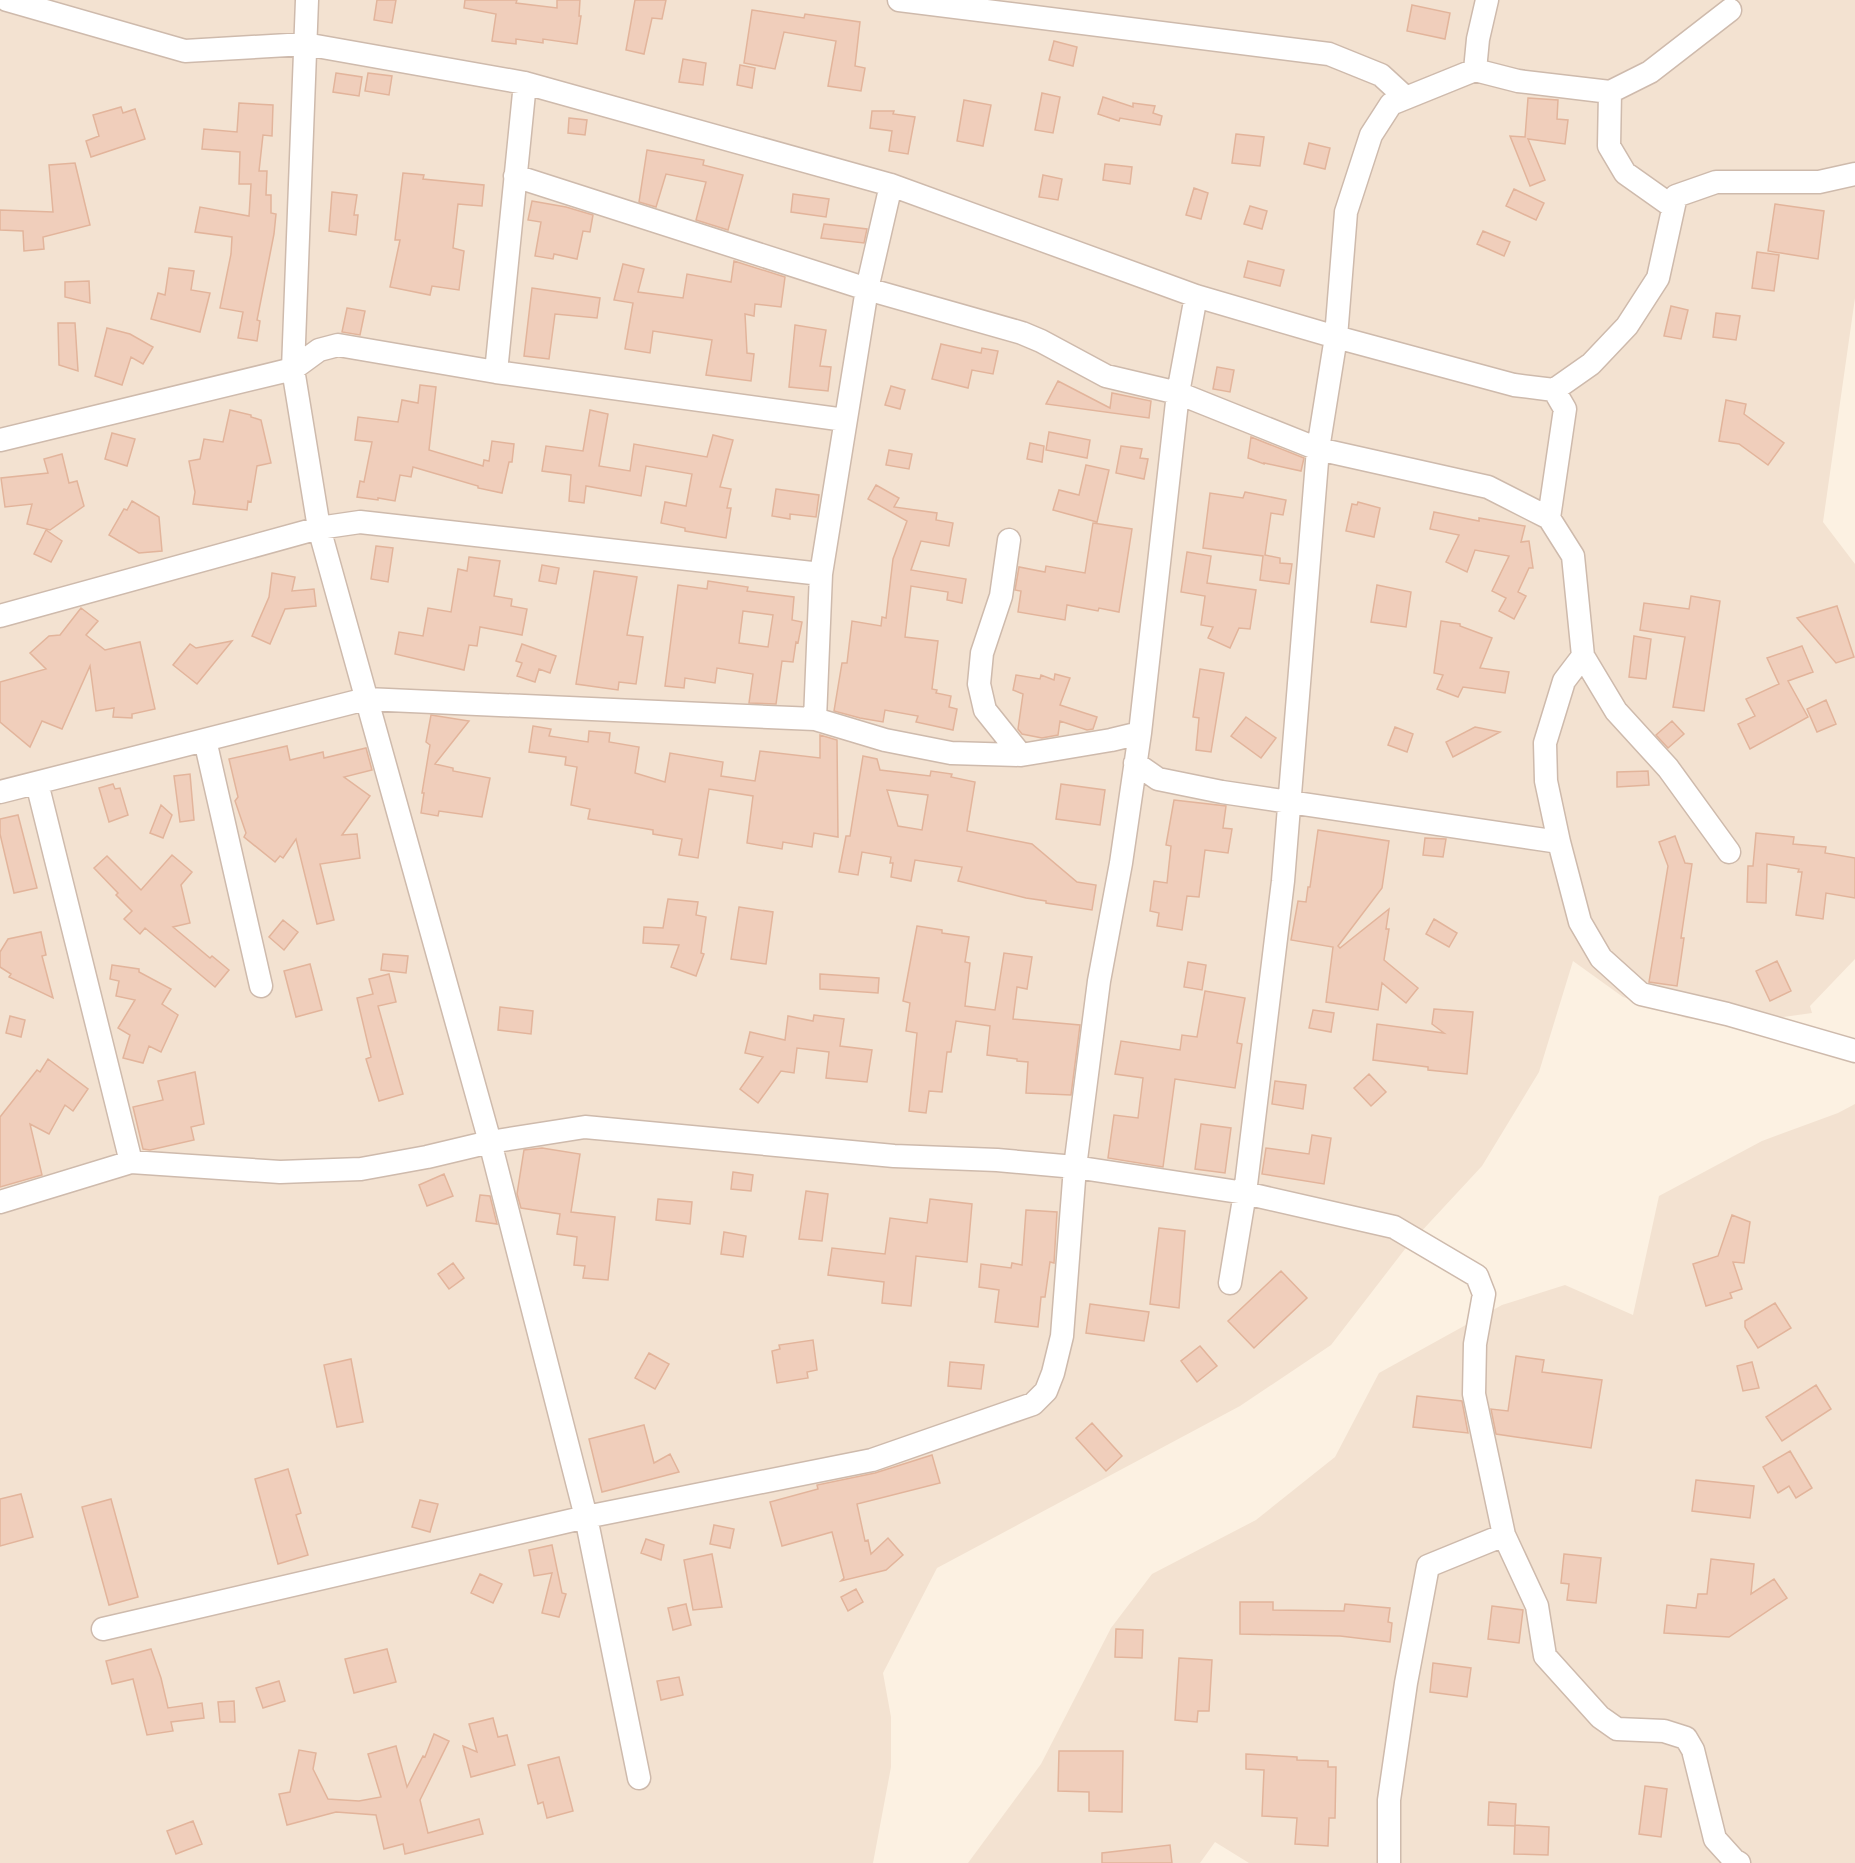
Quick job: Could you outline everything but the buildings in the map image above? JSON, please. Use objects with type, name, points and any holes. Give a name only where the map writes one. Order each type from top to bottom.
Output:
[{"type":"street","points":[[7,0],[185,51],[305,44],[525,82],[891,185],[1196,296],[1514,385],[1554,390],[1592,364],[1627,326],[1658,278],[1676,196],[1716,182],[1819,182],[1855,174]]},
{"type":"street","points":[[307,0],[293,369],[320,528],[490,1142],[586,1517],[639,1778]]},
{"type":"street","points":[[899,0],[1329,54],[1382,75],[1405,97]]},
{"type":"street","points":[[1475,70],[1478,39],[1487,0]]},
{"type":"street","points":[[1230,1283],[1245,1193],[1283,881],[1318,449],[1336,337],[1346,212],[1371,135],[1391,104],[1475,70],[1518,81],[1610,92],[1650,72],[1730,10]]},
{"type":"street","points":[[496,372],[525,82]]},
{"type":"street","points":[[1610,92],[1609,146],[1625,172],[1673,207]]},
{"type":"street","points":[[515,176],[867,289],[1022,333],[1106,376],[1178,393],[1318,449],[1488,488],[1549,518],[1573,556],[1583,656],[1616,711],[1668,768],[1729,852]]},
{"type":"street","points":[[815,719],[821,574],[867,289],[891,185]]},
{"type":"street","points":[[103,1629],[586,1517],[872,1460],[1033,1404],[1046,1391],[1062,1336],[1075,1167],[1099,981],[1121,863],[1140,733],[1178,393],[1196,296]]},
{"type":"street","points":[[0,440],[293,369],[319,350],[338,345],[496,372],[846,420]]},
{"type":"street","points":[[1549,518],[1565,409],[1554,390]]},
{"type":"street","points":[[0,616],[320,528],[360,522],[821,574]]},
{"type":"street","points":[[1009,540],[1000,596],[982,653],[979,684],[985,710],[1021,754]]},
{"type":"street","points":[[1583,656],[1564,681],[1545,743],[1546,781],[1580,922],[1601,958],[1641,994],[1727,1014],[1855,1051]]},
{"type":"street","points":[[0,792],[366,699],[815,719],[885,740],[951,753],[1021,754],[1111,740],[1140,733]]},
{"type":"street","points":[[205,740],[261,986]]},
{"type":"street","points":[[1135,763],[1158,779],[1222,792],[1559,842]]},
{"type":"street","points":[[37,783],[131,1162]]},
{"type":"street","points":[[0,1202],[131,1162],[280,1172],[361,1169],[490,1142],[585,1127],[894,1156],[997,1160],[1075,1167],[1245,1193],[1394,1227],[1477,1276],[1484,1294],[1475,1344],[1474,1394],[1504,1535],[1536,1606],[1545,1656],[1600,1717],[1617,1729],[1664,1731],[1686,1738],[1693,1750],[1715,1839],[1739,1863]]},
{"type":"street","points":[[1389,1863],[1389,1800],[1406,1683],[1428,1566],[1504,1535]]},
{"type":"shaded area","points":[[0,0],[1855,0],[1855,298],[1823,522],[1855,564],[1855,959],[1810,1006],[1812,1013],[1732,1024],[1686,1018],[1623,997],[1573,961],[1539,1072],[1482,1166],[1405,1249],[1331,1345],[1240,1406],[937,1568],[883,1673],[891,1717],[891,1767],[873,1863],[0,1863]]},
{"type":"shaded area","points":[[1855,1104],[1855,1863],[1249,1863],[1215,1842],[1200,1863],[968,1863],[1041,1764],[1111,1628],[1152,1574],[1256,1520],[1335,1457],[1379,1373],[1502,1305],[1565,1285],[1633,1315],[1659,1196],[1762,1141],[1838,1113]]}]
